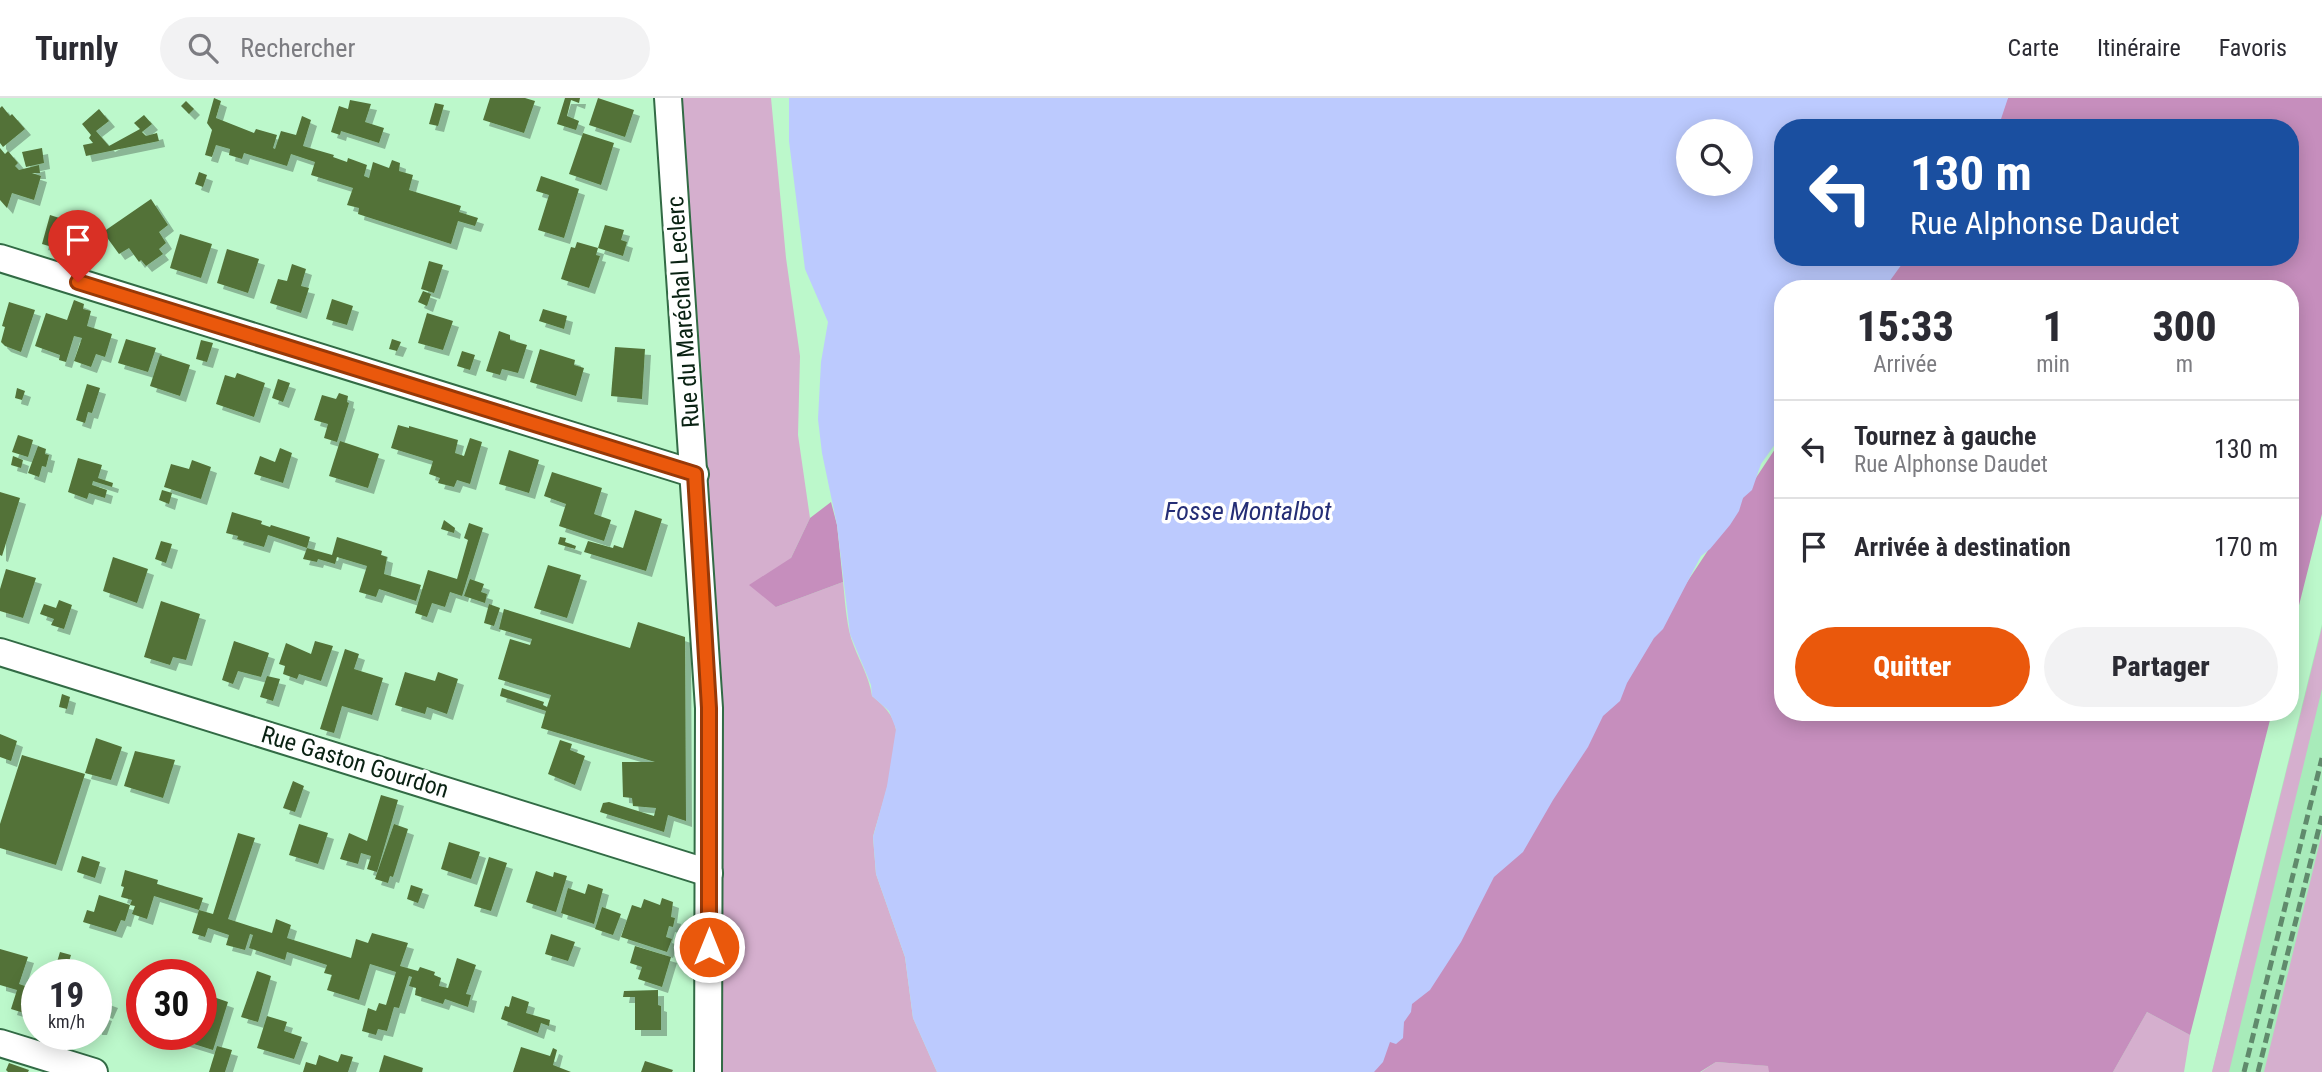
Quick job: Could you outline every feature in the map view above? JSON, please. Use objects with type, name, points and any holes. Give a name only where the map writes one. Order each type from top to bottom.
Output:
[{"type":"street","name":"Rue du Maréchal Leclerc","points":[[668,98],[709,708],[708,1072]]},
{"type":"street","points":[[0,258],[695,474]]},
{"type":"street","name":"Rue Gaston Gourdon","points":[[0,652],[709,873]]},
{"type":"street","points":[[0,1043],[94,1072]]},
{"type":"shaded area","points":[[681,98],[771,98],[786,258],[800,356],[798,435],[810,518],[791,558],[776,607],[843,582],[851,638],[872,696],[887,711],[895,725],[896,741],[892,768],[873,837],[876,874],[905,957],[913,1018],[937,1072],[717,1072],[705,417]]},
{"type":"shaded area","points":[[2008,98],[2322,98],[2322,514],[2299,605],[2299,280],[1888,280],[1897,266],[2299,266],[2299,119],[1994,119]]},
{"type":"shaded area","points":[[1774,451],[1774,721],[2270,721],[2190,1035],[2147,1012],[2113,1072],[1769,1072],[1768,1066],[1716,1062],[1700,1072],[1363,1072]]},
{"type":"shaded area","points":[[831,502],[837,525],[843,582],[776,607],[749,585],[791,558],[810,518]]},
{"type":"shaded area","points":[[2322,624],[2322,1072],[2212,1072],[2299,721]]},
{"type":"shaded area","points":[[2322,627],[2322,689],[2229,1072],[2212,1072],[2299,721]]},
{"type":"shaded area","points":[[2322,833],[2322,1072],[2264,1072]]},
{"type":"shaded area","points":[[2147,1012],[2190,1035],[2184,1072],[2113,1072]]},
{"type":"shaded area","points":[[1716,1062],[1769,1066],[1769,1072],[1701,1072]]},
{"type":"water","name":"Fosse Montalbot","points":[[789,98],[2008,98],[2001,119],[1774,119],[1774,266],[1901,266],[1890,280],[1774,280],[1774,446],[1761,464],[1752,490],[1743,498],[1730,525],[1701,556],[1663,629],[1654,638],[1627,683],[1620,701],[1603,716],[1588,747],[1523,852],[1494,877],[1461,942],[1430,990],[1412,1004],[1411,1012],[1404,1022],[1403,1038],[1396,1044],[1390,1042],[1383,1062],[1374,1072],[937,1072],[913,1018],[905,957],[876,874],[873,837],[887,786],[896,729],[889,711],[872,696],[871,685],[850,634],[837,525],[818,419],[821,362],[828,322],[805,269],[789,141]]},
{"type":"building","points":[[214,98],[221,101],[216,118],[254,133],[256,129],[277,135],[273,148],[275,149],[281,131],[296,135],[302,116],[311,120],[303,146],[334,155],[333,157],[347,162],[348,158],[367,165],[364,176],[369,178],[373,162],[389,168],[392,160],[400,163],[399,171],[413,175],[409,190],[461,206],[459,212],[478,218],[475,226],[458,221],[451,244],[358,214],[359,208],[347,205],[353,188],[311,175],[315,162],[291,154],[287,166],[244,153],[242,159],[229,155],[230,149],[216,145],[212,157],[205,155],[212,130],[207,123]]},
{"type":"building","points":[[490,98],[525,98],[535,101],[524,133],[483,120]]},
{"type":"building","points":[[565,98],[580,98],[579,103],[571,100],[567,116],[579,121],[576,130],[557,124]]},
{"type":"building","points":[[598,98],[634,110],[625,137],[589,125]]},
{"type":"building","points":[[350,100],[371,104],[365,122],[384,128],[379,143],[341,131],[340,135],[331,132],[339,106],[348,109]]},
{"type":"building","points":[[186,101],[194,109],[189,114],[181,106]]},
{"type":"building","points":[[435,103],[444,105],[438,126],[429,124]]},
{"type":"building","points":[[2,106],[25,129],[3,147],[0,143]]},
{"type":"building","points":[[99,109],[109,121],[96,131],[109,146],[140,129],[134,123],[144,115],[152,124],[142,132],[146,136],[157,133],[159,141],[86,156],[83,145],[93,143],[89,138],[91,135],[82,124]]},
{"type":"building","points":[[583,133],[614,143],[601,185],[569,174]]},
{"type":"building","points":[[0,148],[5,154],[8,151],[18,163],[15,166],[19,170],[39,165],[40,173],[32,173],[41,176],[34,200],[12,193],[7,208],[0,200]]},
{"type":"building","points":[[42,148],[44,163],[26,167],[22,152]]},
{"type":"building","points":[[199,172],[207,175],[203,187],[195,184]]},
{"type":"building","points":[[541,176],[579,189],[564,238],[538,230],[549,195],[536,191]]},
{"type":"building","points":[[151,199],[168,225],[159,232],[166,243],[159,249],[163,254],[146,266],[141,260],[139,262],[129,248],[119,254],[103,232]]},
{"type":"building","points":[[50,215],[78,224],[69,252],[42,244]]},
{"type":"building","points":[[605,225],[624,230],[621,240],[627,242],[623,256],[598,248]]},
{"type":"building","points":[[180,234],[212,244],[201,278],[170,268]]},
{"type":"building","points":[[577,242],[598,248],[596,255],[600,256],[589,288],[561,279],[571,247],[575,248]]},
{"type":"building","points":[[227,249],[259,259],[248,293],[217,283]]},
{"type":"building","points":[[429,261],[443,265],[434,293],[421,289]]},
{"type":"building","points":[[292,264],[306,269],[301,286],[309,288],[301,313],[270,303],[278,279],[287,281]]},
{"type":"building","points":[[423,291],[431,294],[427,306],[418,302]]},
{"type":"building","points":[[332,299],[353,306],[347,325],[326,319]]},
{"type":"building","points":[[74,300],[84,304],[83,309],[91,311],[87,326],[112,334],[105,357],[96,354],[91,367],[74,361],[82,338],[74,336],[66,362],[59,360],[60,355],[35,346],[46,313],[67,320]]},
{"type":"building","points":[[9,302],[35,310],[21,352],[1,342],[5,327],[2,326]]},
{"type":"building","points":[[543,309],[567,316],[564,329],[539,321]]},
{"type":"building","points":[[427,313],[453,321],[443,350],[418,343]]},
{"type":"building","points":[[499,331],[510,335],[510,340],[527,345],[518,373],[502,369],[500,375],[486,371]]},
{"type":"building","points":[[126,339],[156,348],[148,372],[118,363]]},
{"type":"building","points":[[392,339],[401,342],[397,351],[389,349]]},
{"type":"building","points":[[201,340],[213,343],[207,362],[196,359]]},
{"type":"building","points":[[615,347],[645,349],[642,399],[611,396]]},
{"type":"building","points":[[540,349],[575,360],[574,365],[584,368],[576,396],[530,382]]},
{"type":"building","points":[[462,351],[475,355],[470,370],[457,366]]},
{"type":"building","points":[[160,355],[190,365],[180,396],[150,386]]},
{"type":"building","points":[[237,373],[265,383],[254,417],[216,404],[225,375],[235,378]]},
{"type":"building","points":[[278,379],[290,383],[283,402],[272,398]]},
{"type":"building","points":[[87,384],[100,388],[92,413],[88,412],[85,423],[76,420]]},
{"type":"building","points":[[17,388],[25,391],[22,400],[15,398]]},
{"type":"building","points":[[339,393],[348,396],[349,403],[337,442],[324,438],[328,424],[314,420],[322,395],[336,399]]},
{"type":"building","points":[[398,425],[458,440],[455,453],[464,456],[470,438],[482,442],[470,484],[457,480],[454,487],[438,483],[440,478],[429,474],[433,461],[391,448]]},
{"type":"building","points":[[18,435],[33,440],[28,457],[12,452]]},
{"type":"building","points":[[340,441],[379,454],[368,488],[329,476]]},
{"type":"building","points":[[38,446],[46,449],[45,454],[49,455],[46,467],[42,466],[39,477],[28,473]]},
{"type":"building","points":[[280,448],[292,453],[283,483],[254,474],[260,456],[275,462]]},
{"type":"building","points":[[509,450],[539,460],[529,493],[499,484]]},
{"type":"building","points":[[13,456],[23,460],[21,468],[11,465]]},
{"type":"building","points":[[78,458],[102,465],[98,478],[113,483],[112,487],[93,481],[92,485],[107,490],[105,498],[89,493],[87,499],[68,492]]},
{"type":"building","points":[[192,460],[211,467],[201,499],[164,487],[171,464],[189,469]]},
{"type":"building","points":[[552,472],[602,488],[594,514],[611,520],[604,541],[559,526],[566,504],[544,496]]},
{"type":"building","points":[[162,490],[172,493],[169,504],[159,500]]},
{"type":"building","points":[[0,492],[20,498],[2,556],[0,555]]},
{"type":"building","points":[[635,510],[662,519],[646,571],[584,552],[588,541],[623,548]]},
{"type":"building","points":[[232,512],[262,521],[261,524],[270,527],[271,525],[310,537],[307,548],[268,535],[264,547],[237,539],[238,536],[226,533]]},
{"type":"building","points":[[444,520],[455,528],[454,533],[441,529]]},
{"type":"building","points":[[469,523],[483,528],[462,596],[450,592],[445,607],[432,603],[427,617],[415,613],[428,570],[457,579],[468,540],[464,538]]},
{"type":"building","points":[[337,537],[382,551],[381,555],[387,557],[384,574],[421,585],[416,601],[379,589],[376,597],[359,592],[367,566],[337,557],[335,564],[318,559],[317,562],[303,559],[307,548],[332,555]]},
{"type":"building","points":[[560,537],[576,546],[575,549],[558,544]]},
{"type":"building","points":[[161,541],[172,544],[166,563],[155,559]]},
{"type":"building","points":[[113,557],[148,569],[137,603],[103,591]]},
{"type":"building","points":[[548,565],[581,575],[567,618],[534,608]]},
{"type":"building","points":[[6,569],[36,578],[23,618],[0,611],[0,589]]},
{"type":"building","points":[[470,579],[484,584],[481,592],[487,594],[485,603],[464,596]]},
{"type":"building","points":[[59,600],[72,605],[64,629],[51,625],[54,619],[40,614],[44,604],[56,608]]},
{"type":"building","points":[[161,601],[200,614],[186,660],[173,657],[170,665],[144,657]]},
{"type":"building","points":[[489,604],[500,608],[494,626],[484,623]]},
{"type":"building","points":[[504,609],[630,648],[638,622],[685,637],[686,821],[668,815],[664,832],[600,812],[603,803],[609,802],[654,816],[656,808],[633,806],[632,798],[623,797],[622,762],[655,762],[541,728],[546,711],[500,696],[502,688],[544,702],[543,705],[547,707],[551,695],[498,679],[510,639],[530,645],[532,639],[499,629]]},
{"type":"building","points":[[234,641],[269,653],[261,677],[238,671],[233,684],[222,680]]},
{"type":"building","points":[[315,641],[333,646],[321,681],[299,674],[297,679],[283,674],[285,666],[279,664],[286,643],[311,654]]},
{"type":"building","points":[[345,649],[359,654],[354,669],[383,678],[372,715],[342,706],[334,733],[320,729]]},
{"type":"building","points":[[405,672],[435,681],[438,672],[458,679],[447,714],[427,707],[425,714],[395,705]]},
{"type":"building","points":[[267,676],[280,679],[273,701],[260,697]]},
{"type":"building","points":[[62,694],[70,697],[67,709],[59,707]]},
{"type":"building","points":[[0,734],[17,741],[11,761],[0,757]]},
{"type":"building","points":[[96,738],[122,747],[111,780],[85,773]]},
{"type":"building","points":[[560,740],[572,744],[570,750],[585,756],[575,785],[548,774]]},
{"type":"building","points":[[135,751],[175,760],[163,798],[124,786]]},
{"type":"building","points":[[22,755],[85,774],[56,865],[0,848],[0,824]]},
{"type":"building","points":[[293,781],[304,786],[295,812],[283,808]]},
{"type":"building","points":[[381,795],[398,800],[377,872],[367,869],[371,856],[361,853],[358,864],[340,859],[349,833],[367,841]]},
{"type":"building","points":[[299,824],[328,833],[318,864],[289,855]]},
{"type":"building","points":[[394,824],[408,829],[393,877],[390,876],[388,883],[375,879]]},
{"type":"building","points":[[238,833],[255,838],[228,919],[272,933],[276,919],[291,925],[287,938],[351,958],[356,939],[368,943],[372,933],[408,943],[400,966],[418,971],[420,967],[435,972],[434,975],[441,978],[439,986],[448,988],[457,958],[476,965],[466,994],[471,995],[468,1007],[445,999],[443,1004],[415,995],[416,988],[409,986],[412,977],[409,976],[399,1008],[394,1007],[387,1031],[378,1029],[376,1035],[362,1031],[368,1008],[376,1011],[379,1003],[386,1005],[396,972],[370,964],[359,1000],[327,990],[332,975],[324,973],[327,965],[287,952],[285,960],[249,948],[253,935],[250,934],[245,950],[226,945],[229,935],[208,928],[205,937],[192,933],[199,910],[213,914]]},
{"type":"building","points":[[449,842],[480,852],[471,879],[441,869]]},
{"type":"building","points":[[82,856],[100,862],[95,878],[77,872]]},
{"type":"building","points":[[489,857],[507,863],[491,911],[474,906]]},
{"type":"building","points":[[125,870],[158,880],[157,884],[203,898],[199,910],[154,896],[147,919],[132,914],[135,906],[130,905],[132,900],[121,897]]},
{"type":"building","points":[[536,871],[553,877],[554,872],[567,876],[556,912],[526,902]]},
{"type":"building","points":[[588,884],[603,889],[594,924],[561,913],[568,888],[585,894]]},
{"type":"building","points":[[411,885],[423,889],[418,903],[407,899]]},
{"type":"building","points":[[99,895],[130,905],[125,921],[121,920],[116,932],[83,922],[87,910],[94,912]]},
{"type":"building","points":[[662,898],[673,902],[671,917],[675,918],[666,937],[672,939],[667,952],[621,937],[632,905],[641,908],[644,899],[660,905]]},
{"type":"building","points":[[602,907],[621,914],[613,935],[595,929]]},
{"type":"building","points":[[551,934],[575,942],[568,961],[545,954]]},
{"type":"building","points":[[635,946],[671,957],[662,987],[638,979],[642,967],[630,963]]},
{"type":"building","points":[[0,949],[28,957],[21,959],[21,1012],[11,1009],[17,990],[0,985]]},
{"type":"building","points":[[60,952],[71,955],[70,959],[58,959]]},
{"type":"building","points":[[257,971],[271,976],[258,1022],[241,1017]]},
{"type":"building","points":[[658,990],[661,1030],[635,1030],[635,997],[623,997],[624,991]]},
{"type":"building","points":[[512,996],[529,1002],[526,1013],[550,1020],[549,1026],[541,1023],[538,1033],[501,1019]]},
{"type":"building","points":[[217,998],[228,1002],[217,1037]]},
{"type":"building","points":[[267,1016],[287,1022],[284,1031],[302,1037],[294,1059],[257,1048]]},
{"type":"building","points":[[217,1046],[232,1050],[225,1072],[209,1072]]},
{"type":"building","points":[[521,1047],[550,1056],[553,1048],[557,1050],[553,1065],[571,1072],[513,1072]]},
{"type":"building","points":[[341,1054],[353,1057],[348,1072],[303,1072],[306,1062],[316,1065],[319,1055],[338,1062]]},
{"type":"building","points":[[384,1055],[423,1068],[422,1072],[379,1072]]},
{"type":"building","points":[[645,1061],[673,1070],[641,1072]]},
{"type":"building","points":[[9,1063],[29,1070],[8,1072],[6,1070]]},
{"type":"railway","points":[[2244,1072],[2322,758]]},
{"type":"railway","points":[[2258,1072],[2322,816]]},
{"type":"route","points":[[78,282],[695,474],[709,708],[709,947]]}]
